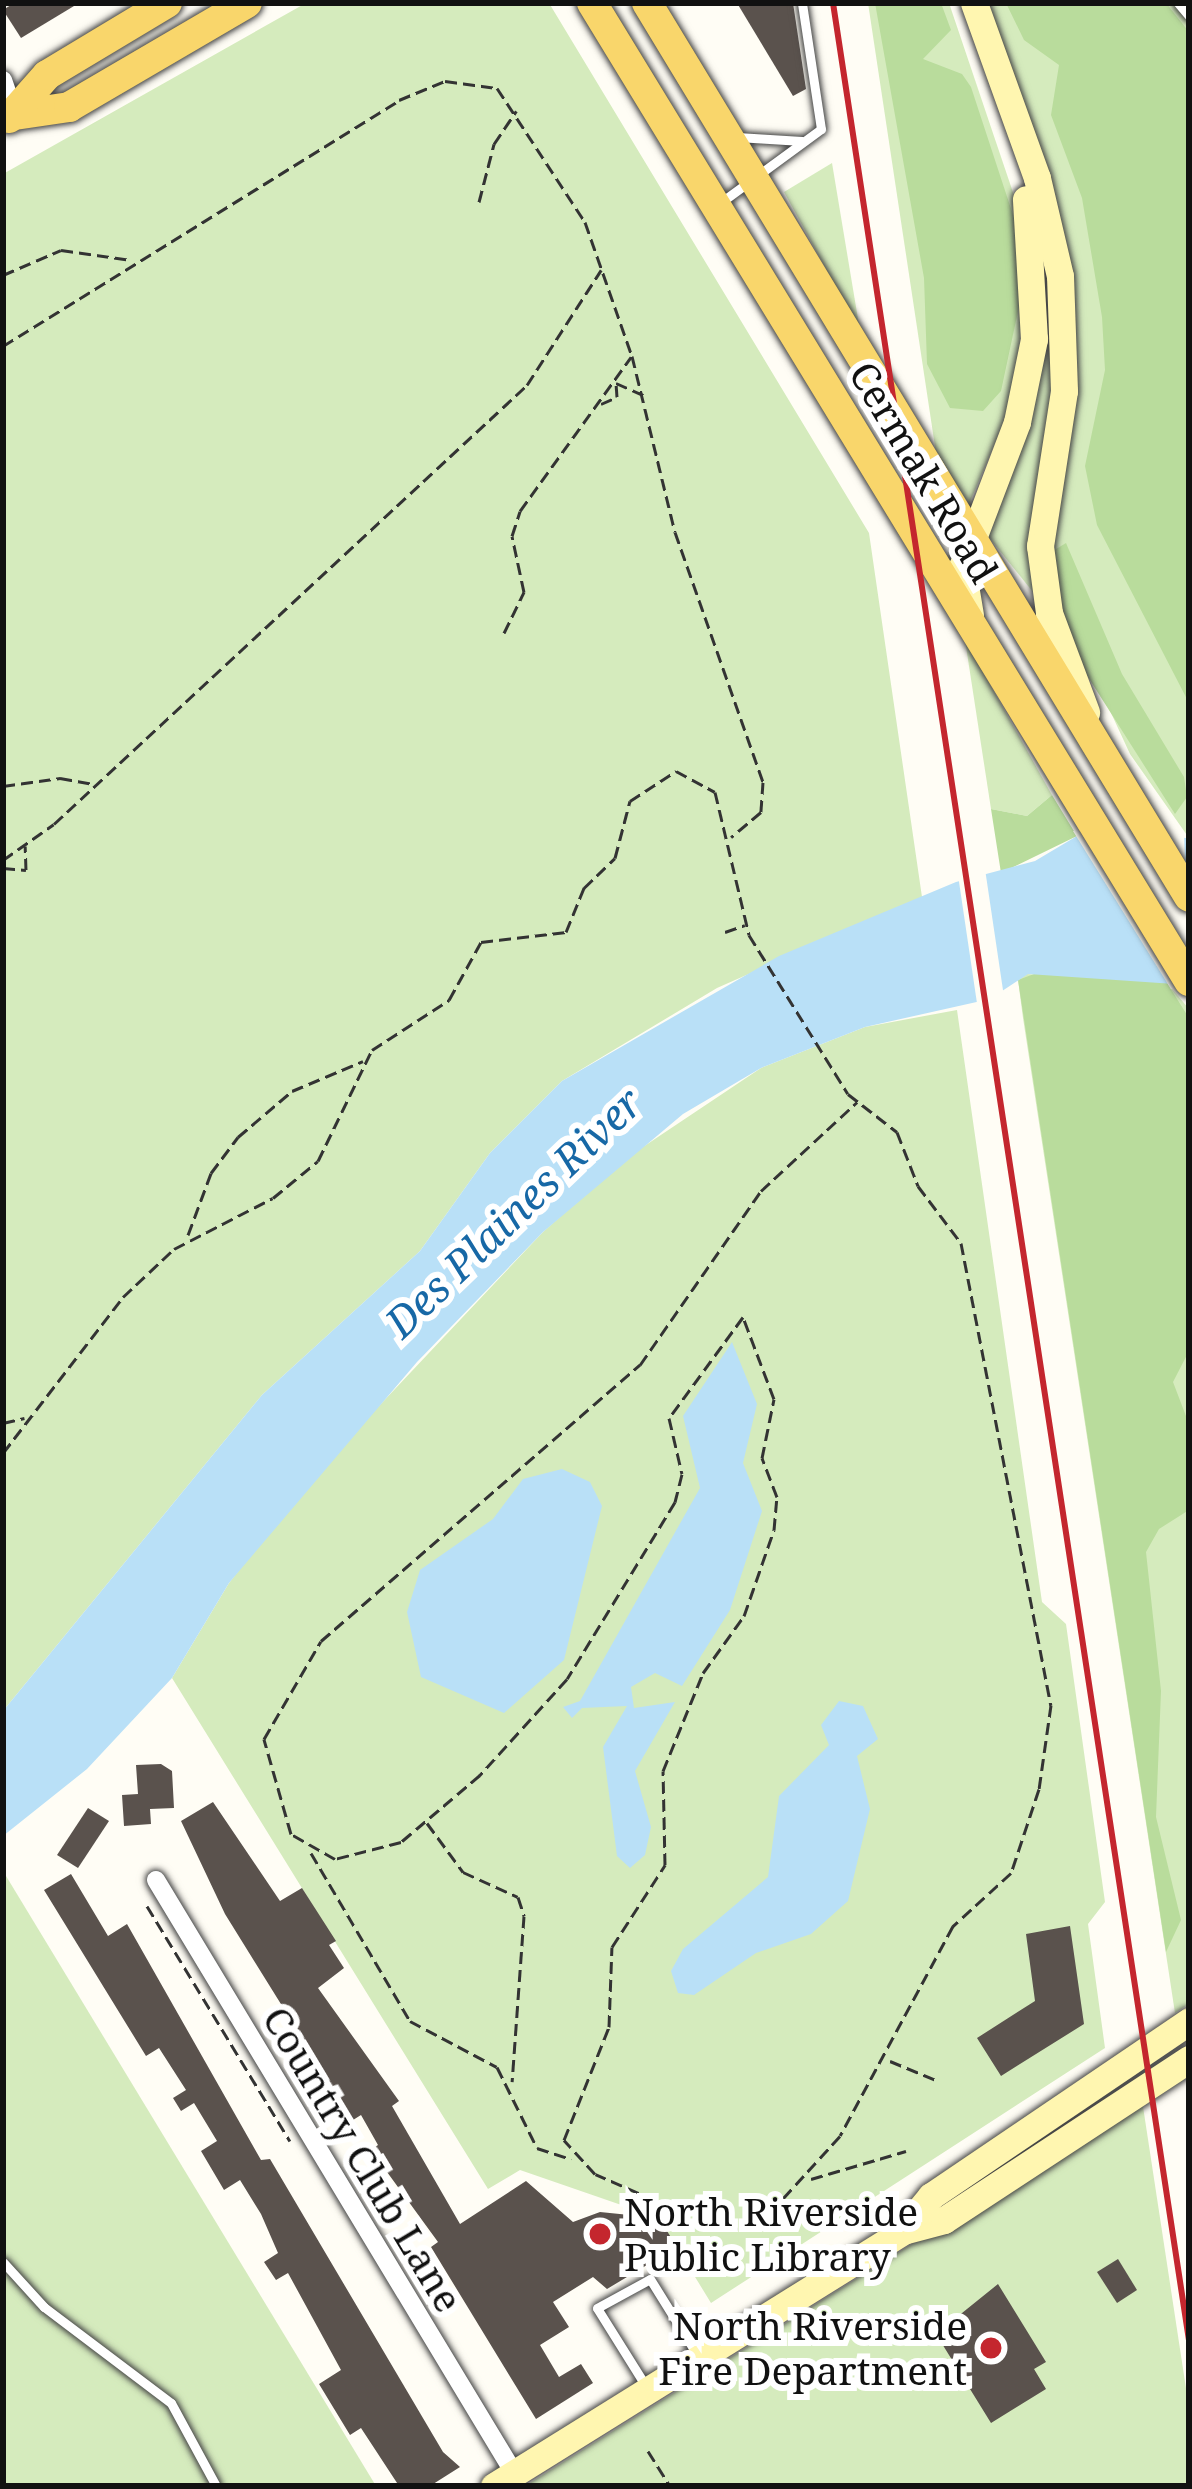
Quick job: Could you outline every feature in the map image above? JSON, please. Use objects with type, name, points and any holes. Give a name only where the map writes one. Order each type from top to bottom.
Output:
[{"type":"main road","points":[[9,118],[47,75],[167,3]]},
{"type":"main road","points":[[9,118],[69,107],[248,3]]},
{"type":"main road","name":"Cermak Road","points":[[592,3],[1189,981]]},
{"type":"main road","points":[[956,3],[1022,184],[1037,280],[1017,422],[962,567],[974,630]]},
{"type":"main road","points":[[974,3],[1054,240],[1064,392],[1041,562],[1049,613],[1100,750]]},
{"type":"main road","name":"Cermak Road","points":[[650,6],[1189,897]]},
{"type":"main road","points":[[903,2230],[931,2196],[1189,2021]]},
{"type":"main road","points":[[504,2480],[903,2230],[944,2220],[1189,2059]]},
{"type":"street","points":[[3,80],[9,118]]},
{"type":"street","name":"Country Club Lane","points":[[156,1880],[504,2480]]},
{"type":"lane","points":[[717,205],[820,129],[802,3]]},
{"type":"lane","points":[[1178,3],[1189,16]]},
{"type":"lane","points":[[726,134],[802,142]]},
{"type":"lane","points":[[3,2262],[44,2307],[171,2403],[216,2486]]},
{"type":"lane","points":[[648,2390],[597,2308],[650,2279],[699,2358]]},
{"type":"path","points":[[3,346],[133,260],[425,86],[483,82],[516,111],[585,222],[632,356],[675,532],[763,782],[761,812],[729,838]]},
{"type":"path","points":[[479,202],[494,144],[516,111]]},
{"type":"path","points":[[3,275],[62,250],[133,260]]},
{"type":"path","points":[[3,860],[94,785],[527,385],[602,269]]},
{"type":"path","points":[[600,405],[599,392],[616,383],[632,356]]},
{"type":"path","points":[[616,383],[644,395]]},
{"type":"path","points":[[504,633],[524,592],[512,536],[520,511],[600,405],[617,397],[616,383]]},
{"type":"path","points":[[187,1238],[211,1172],[238,1137],[292,1091],[365,1060],[448,1000],[481,942],[566,932],[584,888],[615,858],[623,808],[659,778],[676,771],[706,783],[722,801],[749,935],[840,1082],[857,1102],[897,1132],[918,1186],[961,1243],[1051,1705],[1039,1789],[1011,1873],[953,1926],[888,2061],[809,2180],[768,2221],[732,2232],[526,2136],[512,2084],[524,1916],[518,1897],[463,1872],[426,1822]]},
{"type":"path","points":[[3,786],[60,778],[94,785]]},
{"type":"path","points":[[3,868],[26,870],[24,844]]},
{"type":"path","points":[[725,932],[745,925]]},
{"type":"path","points":[[3,1453],[123,1298],[187,1238],[273,1198],[318,1161],[365,1060]]},
{"type":"path","points":[[512,2084],[410,2021],[310,1852],[292,1834],[263,1749],[321,1641],[640,1365],[761,1191],[857,1102]]},
{"type":"path","points":[[310,1852],[359,1858],[426,1822],[579,1662],[680,1494],[669,1418],[743,1316],[774,1400],[763,1459],[778,1511],[744,1616],[704,1673],[663,1771],[670,1846],[659,1880],[612,1947],[608,2027],[566,2133],[572,2159]]},
{"type":"path","points":[[3,1423],[26,1418]]},
{"type":"path","points":[[888,2061],[938,2081]]},
{"type":"path","points":[[809,2180],[906,2151]]},
{"type":"path","points":[[648,2451],[670,2486]]},
{"type":"green space","points":[[306,3],[549,3],[869,533],[922,897],[717,988],[562,1081],[490,1153],[420,1251],[262,1395],[3,1711],[3,174]]},
{"type":"green space","points":[[868,3],[949,3],[1026,231],[1017,392],[969,504],[936,453]]},
{"type":"green space","points":[[875,3],[941,3],[951,30],[923,59],[962,74],[971,87],[1016,224],[1020,302],[1001,391],[983,411],[950,408],[927,364],[924,278]]},
{"type":"green space","points":[[983,3],[1189,3],[1189,838],[1130,754],[1050,581],[1072,359]]},
{"type":"green space","points":[[1006,3],[1166,3],[1189,32],[1189,703],[1097,525],[1085,466],[1105,370],[1102,317],[1082,198],[1051,115],[1059,65],[1024,40]]},
{"type":"green space","points":[[832,163],[860,331],[784,192]]},
{"type":"green space","points":[[1044,329],[1056,330],[1033,592],[987,535]]},
{"type":"green space","points":[[1066,543],[1122,674],[1184,777],[1187,797],[1175,814],[1074,655],[1048,554]]},
{"type":"green space","points":[[965,640],[1052,795],[1027,816],[991,809]]},
{"type":"green space","points":[[1052,795],[1077,836],[1001,873],[991,809],[1027,816]]},
{"type":"green space","points":[[1042,971],[1167,983],[1189,1018],[1189,1351],[1173,1382],[1189,1424],[1189,1510],[1159,1529],[1146,1552],[1161,1691],[1156,1817],[1181,1920],[1166,1952],[1018,980]]},
{"type":"green space","points":[[1027,974],[1167,983],[1189,1009],[1189,2004],[1175,2013],[1023,1018],[1018,980]]},
{"type":"green space","points":[[957,1010],[1042,1602],[1066,1624],[1105,1902],[1088,1924],[1105,2048],[711,2303],[659,2218],[520,2170],[488,2189],[172,1678],[229,1583],[312,1477],[543,1232],[625,1159],[761,1068],[865,1027]]},
{"type":"green space","points":[[3,1871],[376,2486],[3,2486]]},
{"type":"green space","points":[[1142,2100],[1189,2408],[1189,2486],[525,2486]]},
{"type":"water","name":"Des Plaines River","points":[[1077,836],[1189,838],[1189,985],[1028,974],[990,999],[865,1027],[761,1068],[683,1114],[543,1232],[417,1362],[229,1583],[172,1678],[87,1769],[3,1836],[3,1711],[262,1395],[420,1251],[490,1153],[562,1081],[779,956],[956,882],[1035,861]]},
{"type":"water","points":[[732,1342],[757,1404],[743,1463],[762,1511],[730,1610],[682,1686],[655,1673],[631,1687],[634,1708],[675,1702],[635,1771],[651,1827],[645,1855],[630,1868],[617,1856],[603,1747],[627,1706],[582,1708],[572,1718],[563,1707],[580,1701],[700,1488],[683,1416]]},
{"type":"water","points":[[562,1469],[590,1482],[602,1506],[564,1660],[504,1713],[421,1677],[407,1612],[420,1570],[493,1519],[523,1479]]},
{"type":"water","points":[[839,1701],[863,1706],[878,1739],[857,1756],[870,1809],[848,1901],[811,1934],[756,1953],[694,1995],[678,1993],[671,1971],[683,1949],[768,1877],[779,1796],[829,1745],[821,1725]]},
{"type":"pier","points":[[1073,831],[1184,832],[1189,991],[1171,989]]},
{"type":"pier","points":[[985,869],[1004,997],[978,1010],[958,875]]},
{"type":"building","points":[[14,3],[79,3],[21,38],[3,10]]},
{"type":"building","points":[[737,3],[793,3],[806,89],[793,96]]},
{"type":"building","points":[[161,1764],[172,1771],[174,1808],[150,1809],[151,1824],[124,1826],[122,1795],[138,1794],[136,1765]]},
{"type":"building","points":[[213,1802],[280,1901],[302,1888],[336,1941],[329,1945],[344,1968],[318,1988],[399,2101],[392,2106],[460,2224],[526,2181],[573,2222],[600,2212],[659,2218],[677,2247],[607,2289],[593,2277],[553,2302],[569,2327],[540,2345],[559,2377],[581,2364],[593,2383],[536,2419],[431,2247],[438,2242],[371,2150],[378,2145],[361,2115],[353,2120],[225,1914],[181,1821]]},
{"type":"building","points":[[88,1808],[109,1821],[78,1868],[57,1855]]},
{"type":"building","points":[[71,1874],[108,1936],[127,1924],[261,2160],[270,2159],[443,2452],[460,2467],[430,2486],[399,2486],[361,2428],[350,2435],[319,2384],[341,2370],[288,2273],[276,2280],[264,2262],[278,2253],[261,2214],[240,2180],[224,2190],[201,2151],[217,2141],[194,2103],[181,2111],[173,2098],[186,2090],[159,2048],[146,2056],[44,1890]]},
{"type":"building","points":[[1070,1926],[1084,2024],[1001,2076],[977,2038],[1035,2001],[1026,1934]]},
{"type":"building","points":[[1118,2259],[1137,2290],[1117,2303],[1097,2272]]},
{"type":"building","name":"North Riverside Fire Department","points":[[998,2284],[1046,2362],[1034,2369],[1046,2389],[991,2423],[936,2334]]},
{"type":"railway","points":[[833,3],[1189,2340]]},
{"type":"place","name":"North Riverside Public Library","points":[[600,2234]]},
{"type":"place","name":"North Riverside Fire Department","points":[[991,2348]]}]
